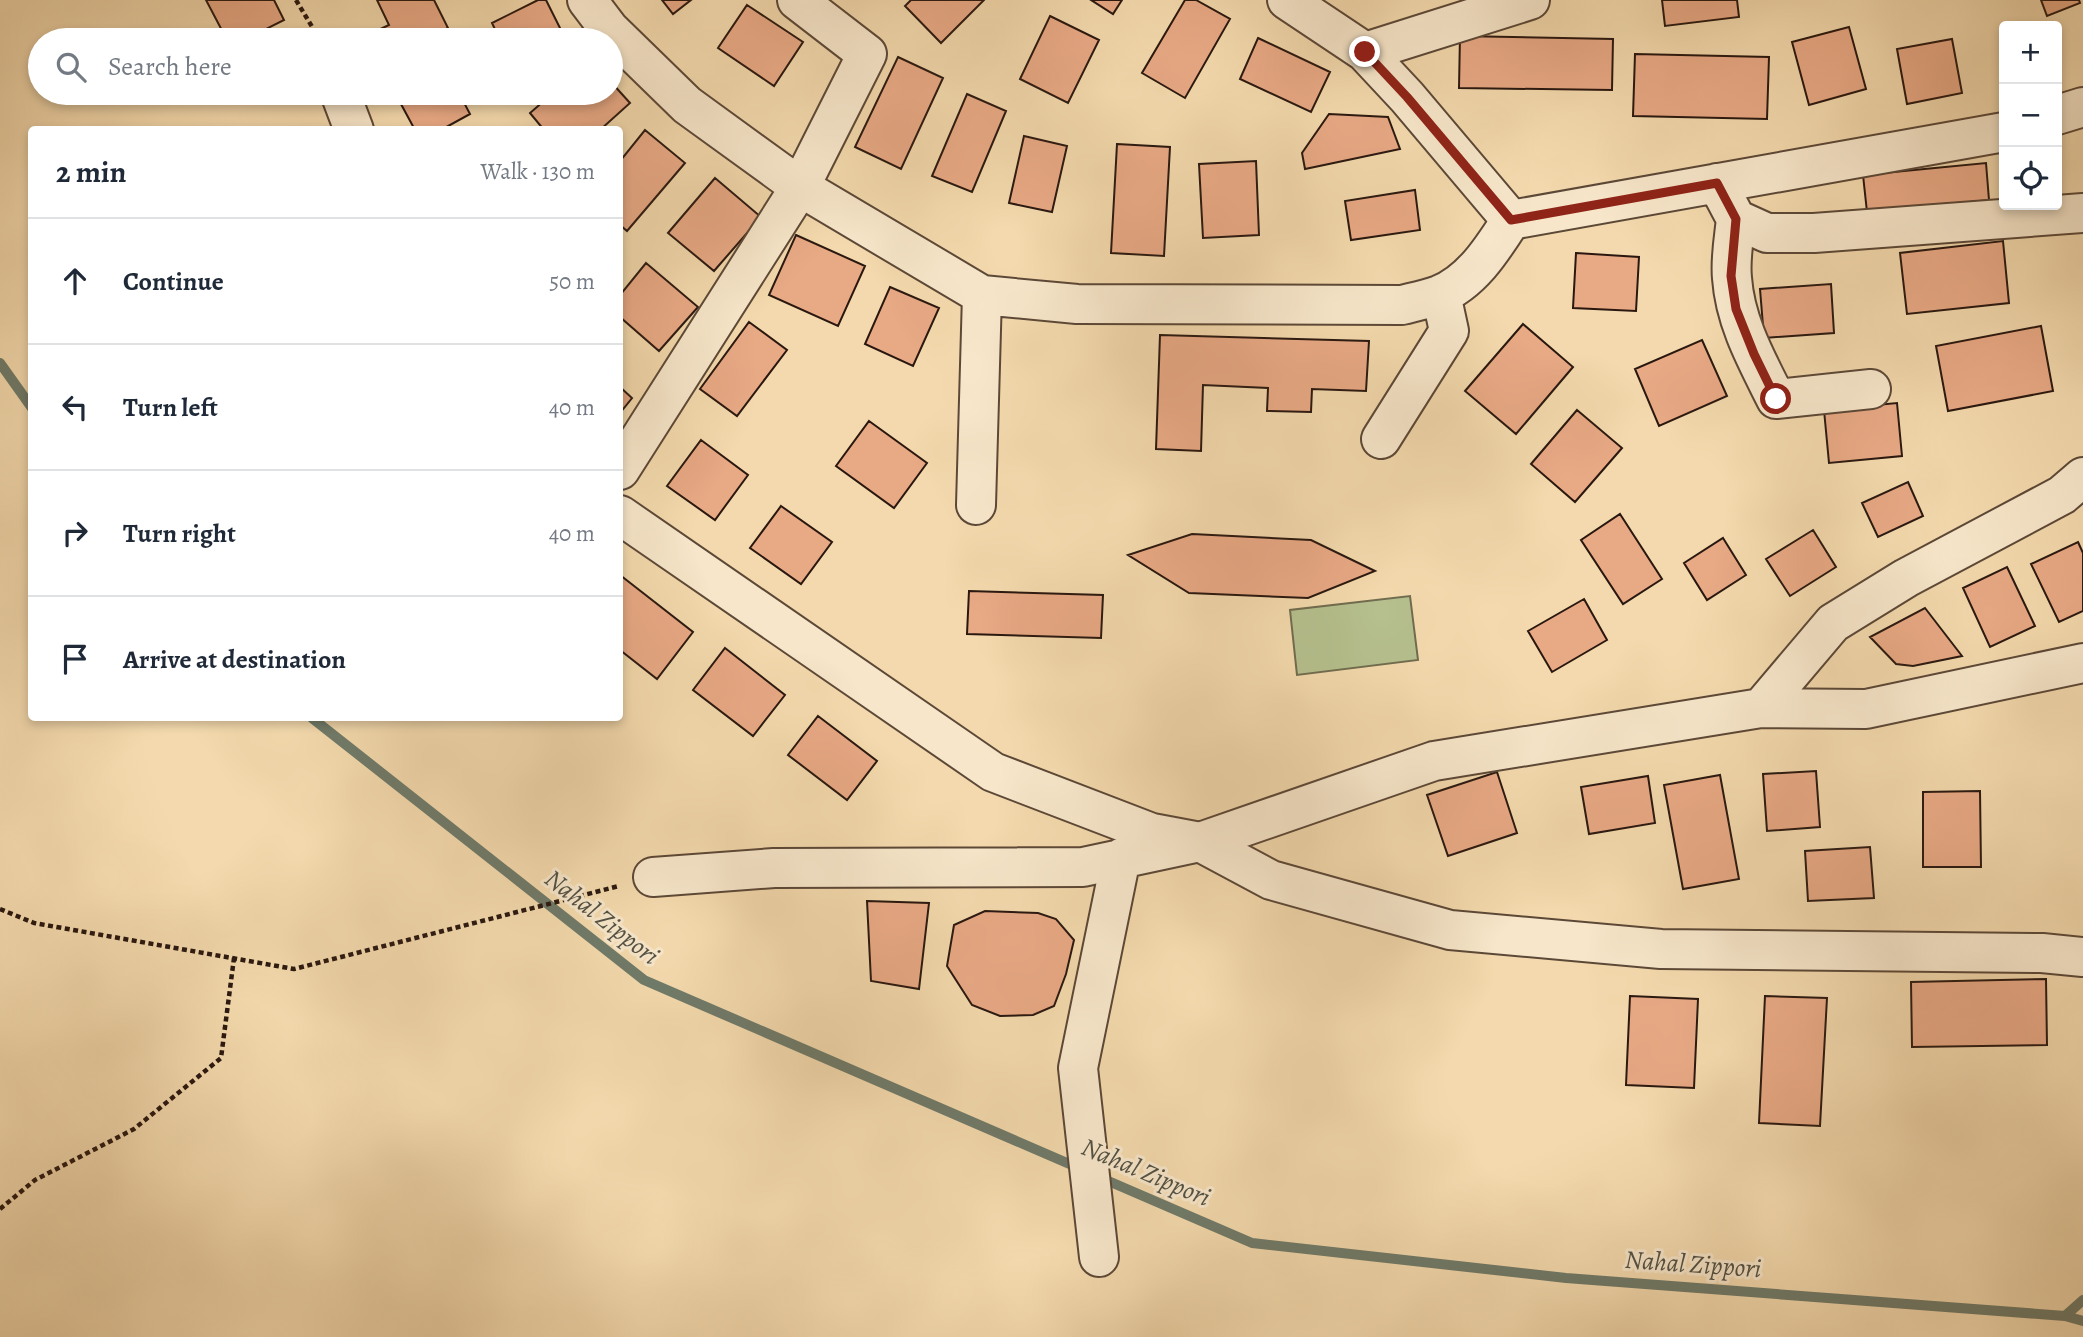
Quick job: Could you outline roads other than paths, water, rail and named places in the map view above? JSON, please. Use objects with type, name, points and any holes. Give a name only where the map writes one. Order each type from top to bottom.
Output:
[{"type":"street","points":[[587,0],[608,28]]},
{"type":"street","points":[[623,465],[800,187],[867,54],[797,0]]},
{"type":"street","points":[[1287,0],[1365,52],[1407,97],[1511,220]]},
{"type":"street","points":[[1365,52],[1530,0]]},
{"type":"street","points":[[623,43],[687,105],[800,187],[982,295],[1077,304],[1402,305],[1441,294],[1469,276],[1494,247],[1511,220],[1999,133]]},
{"type":"street","points":[[345,105],[352,126]]},
{"type":"street","points":[[2062,114],[2083,107]]},
{"type":"street","points":[[1717,183],[1736,219],[1731,276],[1736,309],[1776,399],[1871,389]]},
{"type":"street","points":[[1736,219],[1767,233],[1814,233],[2083,213]]},
{"type":"street","points":[[1381,439],[1449,331],[1441,294]]},
{"type":"street","points":[[976,505],[982,295]]},
{"type":"street","points":[[1761,708],[1833,624],[1906,578],[2062,495],[2083,477]]},
{"type":"street","points":[[623,517],[993,772],[1152,833],[1200,842],[1271,880],[1450,930],[1661,949],[2042,953],[2083,957]]},
{"type":"street","points":[[653,877],[774,868],[1083,867],[1200,842],[1434,761],[1761,708],[1866,709],[2083,663]]},
{"type":"street","points":[[1099,1257],[1079,1068],[1121,859]]},
{"type":"waterway","name":"Nahal Zippori","points":[[0,363],[28,402]]},
{"type":"waterway","name":"Nahal Zippori","points":[[316,721],[644,980],[1081,1169]]},
{"type":"waterway","name":"Nahal Zippori","points":[[1099,1177],[1252,1243],[1566,1278],[2065,1316],[2083,1321]]},
{"type":"waterway","points":[[2065,1316],[2083,1300]]}]
